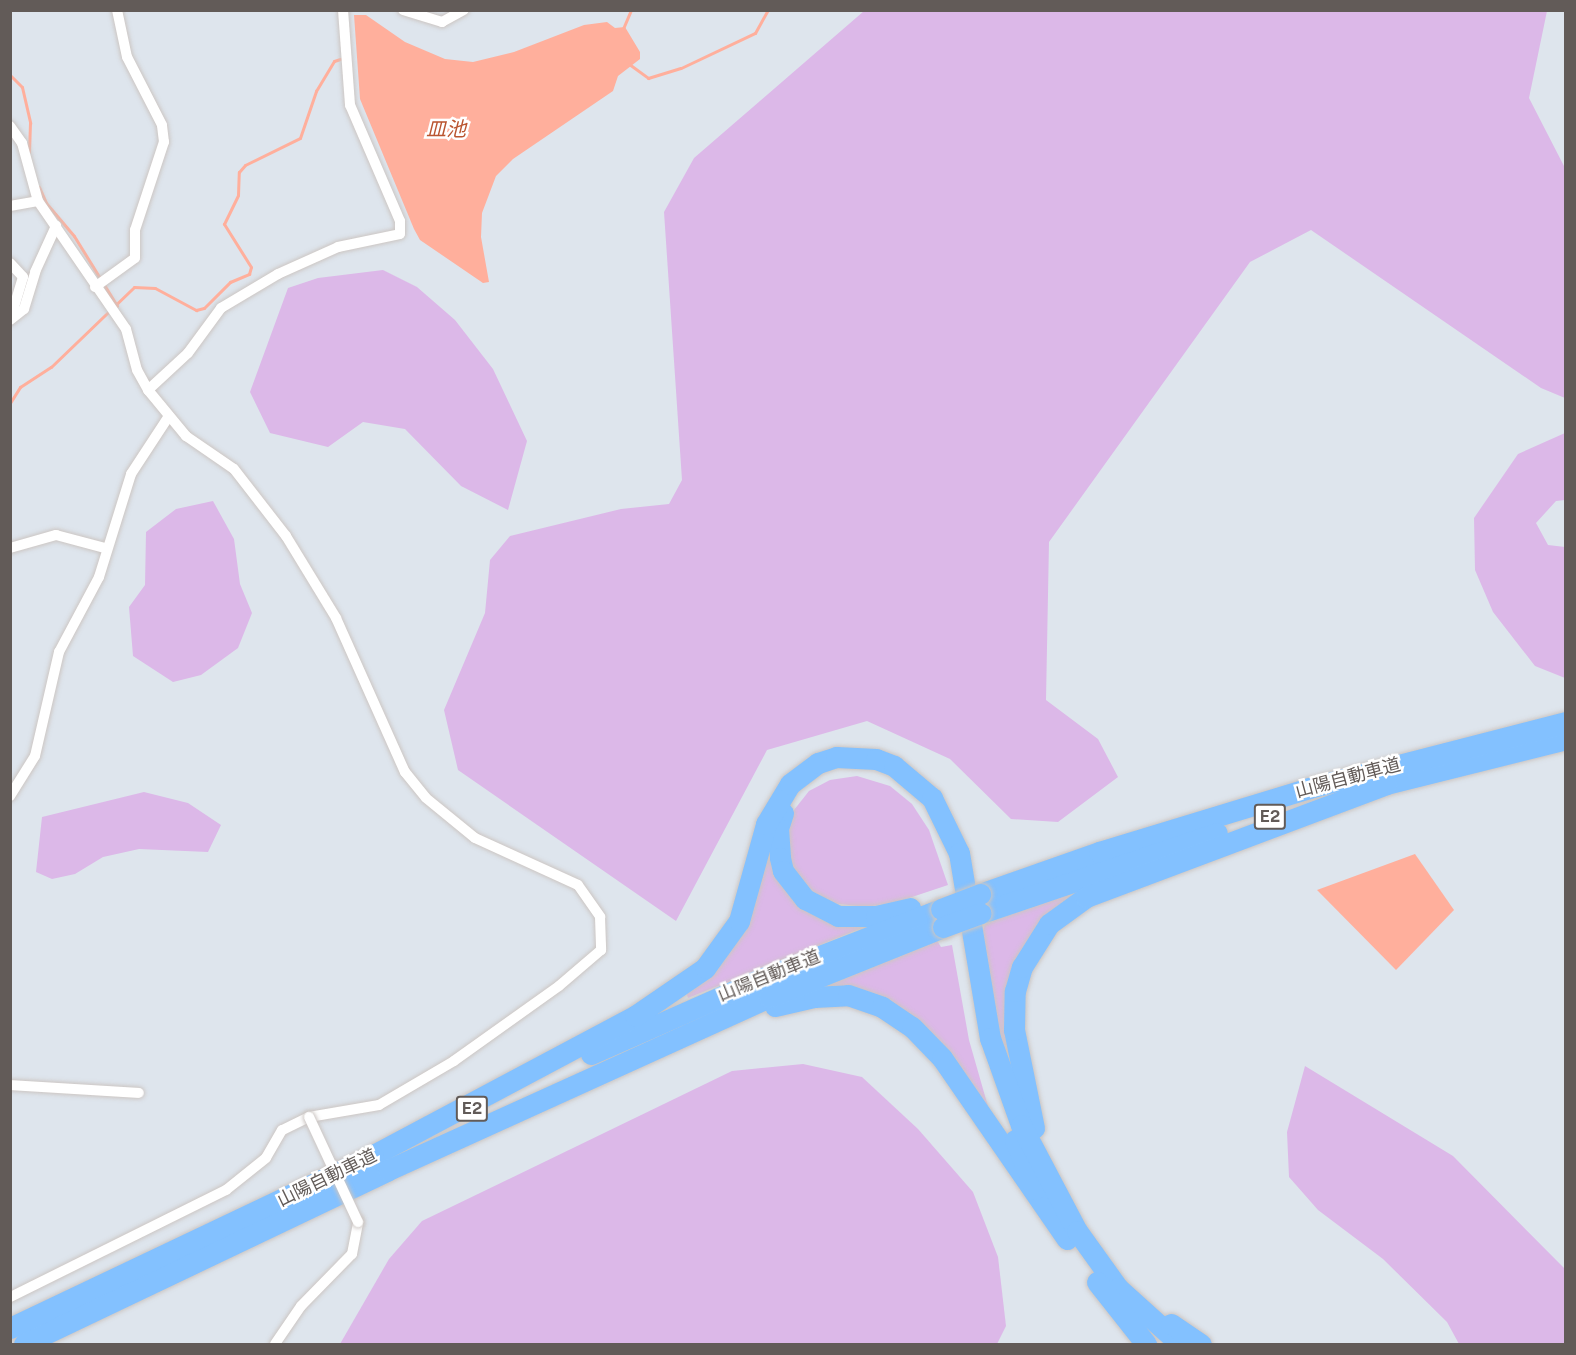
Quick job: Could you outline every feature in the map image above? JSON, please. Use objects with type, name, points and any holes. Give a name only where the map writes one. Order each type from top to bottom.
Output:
[{"type":"highway","name":"山陽自動車道","points":[[980,904],[1099,852],[1297,791],[1566,722]]},
{"type":"highway","name":"山陽自動車道","points":[[10,1328],[684,1012],[942,911],[980,904],[1386,784],[1566,739]]},
{"type":"highway","points":[[362,1161],[635,1016],[705,968],[739,921],[776,801],[796,778],[818,762],[856,757],[894,766],[915,781],[945,821],[959,853],[980,992],[1003,1084],[1044,1188]]},
{"type":"highway","points":[[980,904],[942,911],[876,916],[838,916],[819,909],[806,899],[783,871],[777,841],[784,811],[792,798],[819,775],[853,767],[885,774],[913,794],[926,810],[938,829],[954,882],[979,1037],[1044,1188]]},
{"type":"highway","points":[[1044,1188],[1021,1081],[1014,1030],[1015,991],[1022,967],[1049,924],[1086,897],[1386,784]]},
{"type":"highway","name":"山陽自動車道","points":[[24,1344],[388,1170],[722,1019],[942,911]]},
{"type":"highway","points":[[722,1019],[748,1016],[814,997],[848,995],[882,1007],[912,1027],[942,1058],[1077,1231],[1146,1344]]},
{"type":"highway","points":[[1114,1294],[1159,1344]]},
{"type":"highway","points":[[1114,1294],[1180,1344]]},
{"type":"highway","points":[[1114,1294],[1201,1344]]},
{"type":"street","points":[[99,284],[135,258],[135,230],[164,142],[162,125],[127,57],[117,10]]},
{"type":"street","points":[[148,390],[188,353],[221,308],[278,274],[338,247],[400,234],[400,221],[350,105],[343,10]]},
{"type":"street","points":[[403,10],[442,22],[464,10]]},
{"type":"street","points":[[10,126],[22,143],[38,201],[99,284],[126,329],[137,370],[148,390],[186,436],[234,469],[286,536],[336,618],[405,772],[426,798],[475,838],[578,885],[600,917],[602,950],[559,986],[454,1061],[379,1105],[309,1117],[282,1130],[266,1158],[226,1190],[10,1297]]},
{"type":"street","points":[[10,207],[38,201]]},
{"type":"street","points":[[10,319],[24,309],[35,272],[56,226]]},
{"type":"street","points":[[10,263],[24,277],[10,319]]},
{"type":"street","points":[[12,790],[35,756],[59,652],[99,577],[105,548],[131,474],[169,416]]},
{"type":"street","points":[[10,548],[56,535],[105,548]]},
{"type":"street","points":[[10,1084],[139,1093]]},
{"type":"street","points":[[274,1344],[301,1306],[352,1254],[358,1222],[309,1117]]},
{"type":"shaded area","points":[[864,11],[1547,11],[1529,98],[1565,168],[1565,398],[1541,388],[1311,230],[1250,262],[1049,542],[1046,700],[1098,739],[1118,777],[1058,822],[1011,819],[950,759],[867,721],[767,750],[676,921],[458,770],[444,710],[485,613],[490,560],[510,536],[621,509],[669,504],[682,480],[664,212],[694,158]]},
{"type":"shaded area","points":[[383,270],[417,287],[455,320],[493,369],[527,441],[508,510],[461,486],[405,429],[363,422],[328,447],[270,433],[250,392],[288,288],[318,278]]},
{"type":"shaded area","points":[[1565,433],[1565,500],[1556,501],[1536,523],[1548,545],[1565,547],[1565,678],[1535,666],[1493,612],[1475,570],[1474,518],[1518,454]]},
{"type":"shaded area","points":[[213,501],[234,539],[240,584],[252,613],[238,648],[201,675],[173,682],[133,656],[129,607],[145,585],[146,532],[176,509]]},
{"type":"shaded area","points":[[857,776],[890,786],[912,804],[929,830],[948,885],[897,902],[866,907],[831,903],[803,885],[788,861],[786,832],[794,810],[809,791],[830,780]]},
{"type":"shaded area","points":[[144,792],[188,803],[221,825],[208,852],[139,849],[103,857],[75,874],[52,879],[36,872],[42,817]]},
{"type":"shaded area","points":[[766,845],[773,845],[775,867],[862,928],[688,998],[686,992],[708,975]]},
{"type":"shaded area","points":[[1073,890],[1076,899],[1027,942],[1016,1082],[998,1039],[982,933],[985,924]]},
{"type":"shaded area","points":[[936,939],[941,947],[952,945],[969,1040],[989,1110],[935,1041],[815,990]]},
{"type":"shaded area","points":[[803,1064],[862,1077],[918,1129],[973,1192],[998,1257],[1006,1326],[997,1344],[340,1344],[389,1259],[422,1221],[732,1071]]},
{"type":"shaded area","points":[[1305,1066],[1453,1156],[1565,1269],[1565,1344],[1459,1344],[1447,1322],[1383,1259],[1318,1210],[1289,1177],[1287,1132]]},
{"type":"water","name":"皿池","points":[[354,15],[366,15],[405,42],[445,59],[473,62],[514,52],[584,25],[607,22],[615,28],[625,27],[640,52],[640,59],[618,76],[613,91],[513,159],[496,176],[482,213],[481,237],[489,282],[483,283],[420,240],[414,229],[360,99]]},
{"type":"water","points":[[1415,854],[1454,910],[1396,970],[1317,890]]},
{"type":"waterway","points":[[622,31],[631,10]]},
{"type":"waterway","points":[[629,64],[648,78],[681,68],[755,33],[768,10]]},
{"type":"waterway","points":[[10,403],[20,387],[51,367],[134,287],[155,288],[196,310],[204,308],[230,282],[249,274],[251,267],[224,224],[238,195],[239,172],[245,165],[300,138],[316,91],[334,61],[343,58]]},
{"type":"waterway","points":[[10,75],[22,87],[30,123],[29,152]]},
{"type":"waterway","points":[[39,187],[46,203],[74,236],[117,306]]}]
